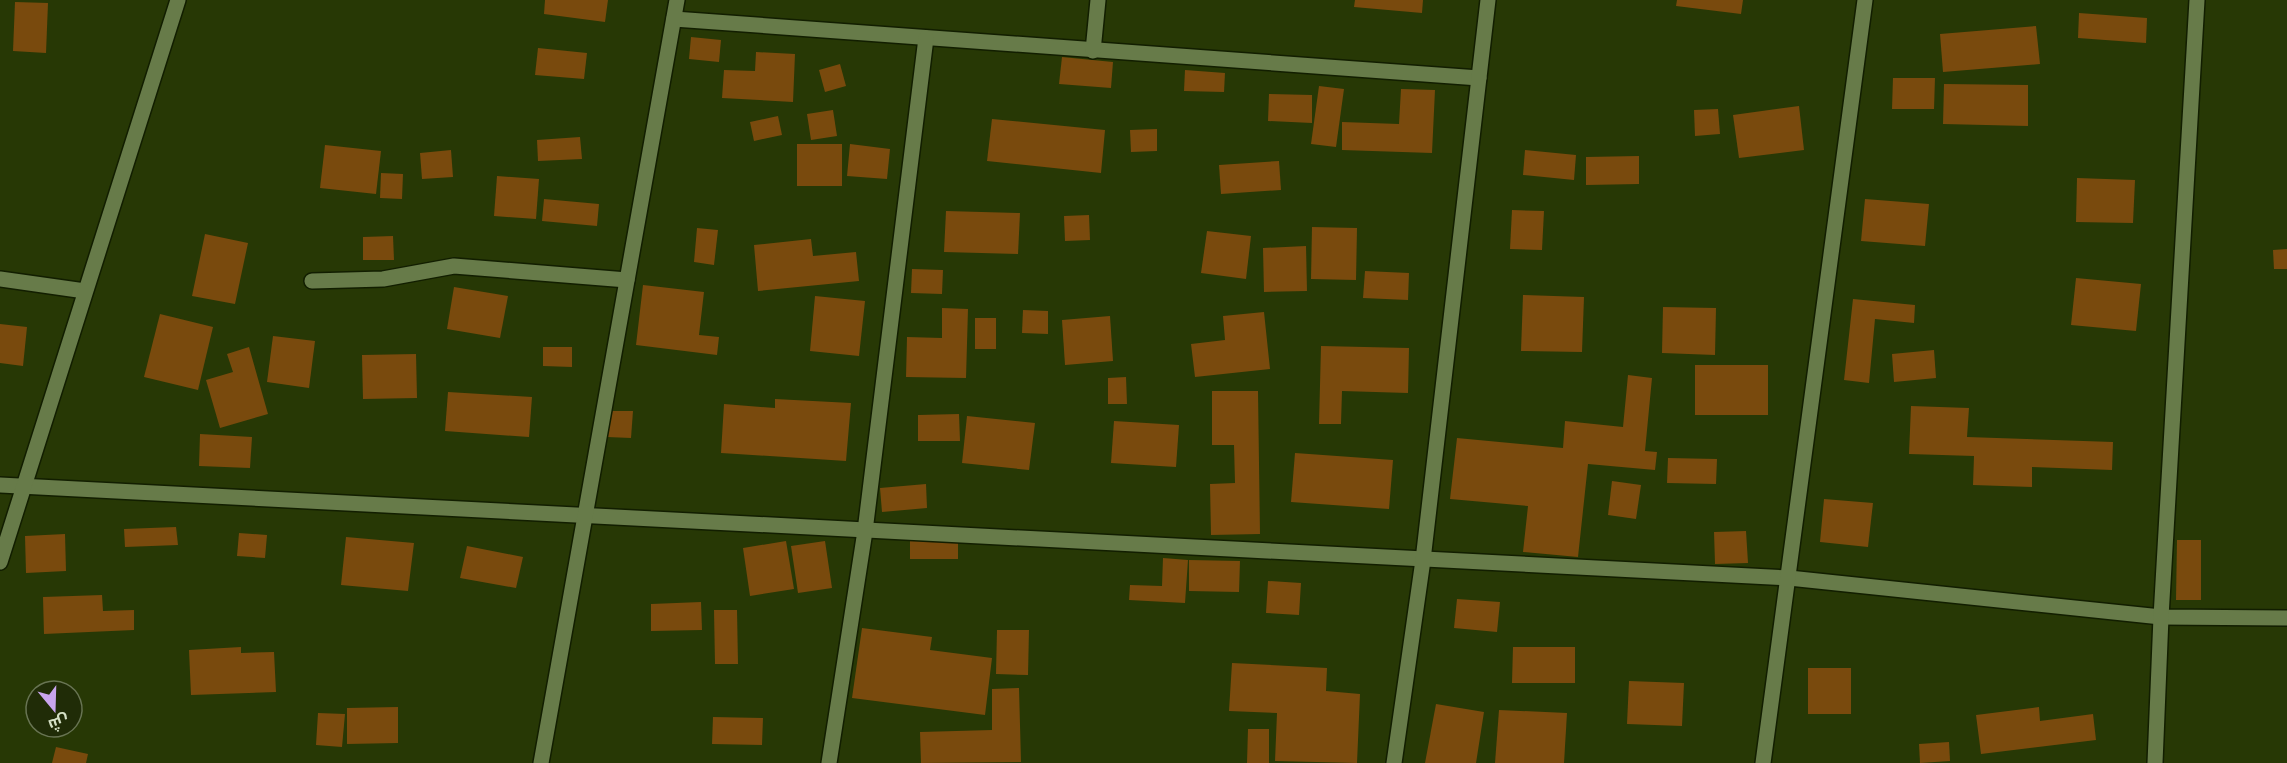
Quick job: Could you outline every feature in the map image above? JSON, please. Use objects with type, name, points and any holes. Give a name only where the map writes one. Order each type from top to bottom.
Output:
[{"type":"street","points":[[0,562],[178,0]]},
{"type":"street","points":[[541,763],[677,0]]},
{"type":"street","points":[[1093,51],[1098,0]]},
{"type":"street","points":[[1394,763],[1423,560],[1488,0]]},
{"type":"street","points":[[1763,763],[1865,0]]},
{"type":"street","points":[[2155,763],[2160,617],[2197,0]]},
{"type":"street","points":[[674,19],[1479,78]]},
{"type":"street","points":[[830,763],[865,531],[926,38]]},
{"type":"street","points":[[312,281],[383,279],[454,266],[627,280]]},
{"type":"street","points":[[0,279],[85,291]]},
{"type":"street","points":[[0,485],[1789,578],[2160,617],[2287,618]]},
{"type":"building","points":[[545,0],[608,0],[605,22],[544,14]]},
{"type":"building","points":[[1355,0],[1423,0],[1422,13],[1354,7]]},
{"type":"building","points":[[1677,0],[1743,0],[1741,14],[1676,6]]},
{"type":"building","points":[[15,2],[48,3],[46,53],[13,51]]},
{"type":"building","points":[[2079,13],[2147,18],[2146,43],[2078,38]]},
{"type":"building","points":[[2036,26],[2040,64],[1943,72],[1940,34]]},
{"type":"building","points":[[691,37],[721,40],[719,62],[689,59]]},
{"type":"building","points":[[538,48],[587,53],[584,79],[535,75]]},
{"type":"building","points":[[756,52],[795,54],[793,102],[722,98],[724,70],[755,71]]},
{"type":"building","points":[[1062,57],[1113,62],[1111,88],[1059,84]]},
{"type":"building","points":[[840,64],[846,86],[825,92],[819,70]]},
{"type":"building","points":[[1185,70],[1225,73],[1224,92],[1184,91]]},
{"type":"building","points":[[1893,78],[1935,78],[1934,109],[1892,109]]},
{"type":"building","points":[[1944,84],[2028,85],[2028,126],[1943,124]]},
{"type":"building","points":[[1319,86],[1344,89],[1336,147],[1311,144]]},
{"type":"building","points":[[1401,89],[1435,90],[1432,153],[1342,150],[1342,122],[1399,124]]},
{"type":"building","points":[[1269,94],[1312,95],[1312,123],[1268,121]]},
{"type":"building","points":[[1799,106],[1804,150],[1739,158],[1733,115]]},
{"type":"building","points":[[1718,109],[1720,134],[1695,136],[1694,110]]},
{"type":"building","points":[[833,110],[837,136],[811,140],[807,114]]},
{"type":"building","points":[[778,116],[782,135],[754,141],[750,122]]},
{"type":"building","points":[[992,119],[1105,130],[1101,173],[987,161]]},
{"type":"building","points":[[1157,129],[1157,151],[1131,152],[1130,130]]},
{"type":"building","points":[[580,137],[582,159],[538,161],[537,140]]},
{"type":"building","points":[[797,144],[842,144],[842,186],[797,186]]},
{"type":"building","points":[[850,144],[890,149],[887,179],[847,176]]},
{"type":"building","points":[[325,145],[381,151],[376,194],[320,188]]},
{"type":"building","points":[[451,150],[453,177],[422,179],[420,153]]},
{"type":"building","points":[[1525,150],[1576,155],[1574,180],[1523,175]]},
{"type":"building","points":[[1639,156],[1639,184],[1586,185],[1586,157]]},
{"type":"building","points":[[1279,161],[1281,190],[1221,194],[1219,165]]},
{"type":"building","points":[[381,173],[403,174],[402,199],[380,198]]},
{"type":"building","points":[[497,176],[539,179],[536,219],[494,216]]},
{"type":"building","points":[[2077,178],[2135,180],[2133,223],[2076,222]]},
{"type":"building","points":[[544,199],[599,204],[597,226],[542,221]]},
{"type":"building","points":[[1865,199],[1929,204],[1925,246],[1861,241]]},
{"type":"building","points":[[1512,210],[1544,211],[1542,250],[1510,249]]},
{"type":"building","points":[[946,211],[1020,213],[1018,254],[944,252]]},
{"type":"building","points":[[1089,215],[1090,240],[1065,241],[1064,216]]},
{"type":"building","points":[[1312,227],[1357,228],[1356,280],[1311,279]]},
{"type":"building","points":[[697,228],[718,230],[714,265],[694,262]]},
{"type":"building","points":[[1207,231],[1251,236],[1246,279],[1201,273]]},
{"type":"building","points":[[205,234],[248,243],[235,304],[192,296]]},
{"type":"building","points":[[393,236],[394,260],[363,260],[363,237]]},
{"type":"building","points":[[811,239],[813,256],[856,252],[859,281],[758,291],[754,245]]},
{"type":"building","points":[[1306,246],[1307,291],[1264,292],[1263,248]]},
{"type":"building","points":[[2287,249],[2287,269],[2274,269],[2273,250]]},
{"type":"building","points":[[912,269],[943,270],[942,294],[911,293]]},
{"type":"building","points":[[1365,271],[1409,273],[1408,300],[1363,298]]},
{"type":"building","points":[[2076,278],[2141,284],[2136,331],[2071,325]]},
{"type":"building","points":[[643,285],[704,292],[699,335],[719,337],[717,355],[636,345]]},
{"type":"building","points":[[454,287],[508,296],[500,338],[447,329]]},
{"type":"building","points":[[1523,295],[1584,297],[1582,352],[1521,351]]},
{"type":"building","points":[[815,296],[865,301],[859,356],[810,351]]},
{"type":"building","points":[[1853,299],[1915,305],[1914,323],[1875,319],[1869,383],[1844,380]]},
{"type":"building","points":[[1663,307],[1716,308],[1715,355],[1662,353]]},
{"type":"building","points":[[942,308],[968,309],[966,378],[906,377],[907,337],[942,338]]},
{"type":"building","points":[[1023,310],[1048,311],[1048,334],[1022,333]]},
{"type":"building","points":[[1264,312],[1270,369],[1195,377],[1191,344],[1225,340],[1223,316]]},
{"type":"building","points":[[160,314],[213,327],[198,390],[144,377]]},
{"type":"building","points":[[1110,316],[1113,361],[1065,365],[1062,320]]},
{"type":"building","points":[[975,318],[996,318],[996,349],[975,349]]},
{"type":"building","points":[[0,324],[27,327],[23,366],[0,363]]},
{"type":"building","points":[[273,336],[315,341],[309,388],[267,382]]},
{"type":"building","points":[[1321,346],[1409,348],[1408,393],[1342,391],[1341,424],[1319,424]]},
{"type":"building","points":[[249,347],[268,414],[220,428],[206,380],[233,372],[227,354]]},
{"type":"building","points":[[543,347],[572,347],[572,367],[543,366]]},
{"type":"building","points":[[1934,350],[1936,378],[1894,382],[1892,354]]},
{"type":"building","points":[[416,354],[417,398],[363,399],[362,355]]},
{"type":"building","points":[[1695,365],[1768,365],[1768,415],[1695,415]]},
{"type":"building","points":[[1628,375],[1652,378],[1645,451],[1657,452],[1655,470],[1588,464],[1578,557],[1523,552],[1528,506],[1450,499],[1457,438],[1563,448],[1565,421],[1623,427]]},
{"type":"building","points":[[1126,377],[1127,404],[1108,404],[1108,378]]},
{"type":"building","points":[[1212,391],[1258,391],[1260,534],[1211,535],[1210,484],[1235,483],[1234,445],[1212,445]]},
{"type":"building","points":[[448,392],[532,397],[529,437],[445,431]]},
{"type":"building","points":[[775,399],[851,403],[846,461],[721,453],[724,404],[775,408]]},
{"type":"building","points":[[1911,406],[1969,408],[1967,437],[2113,442],[2112,470],[2032,467],[2032,487],[1973,485],[1974,456],[1909,454]]},
{"type":"building","points":[[608,411],[633,411],[631,438],[607,437]]},
{"type":"building","points":[[959,414],[960,441],[918,441],[918,415]]},
{"type":"building","points":[[967,416],[1035,423],[1029,470],[962,463]]},
{"type":"building","points":[[1114,421],[1179,425],[1176,467],[1111,463]]},
{"type":"building","points":[[200,434],[252,437],[250,468],[199,466]]},
{"type":"building","points":[[1295,453],[1393,460],[1389,509],[1291,502]]},
{"type":"building","points":[[1668,458],[1717,459],[1716,484],[1667,483]]},
{"type":"building","points":[[1612,481],[1641,485],[1636,519],[1608,515]]},
{"type":"building","points":[[926,484],[927,508],[882,512],[880,488]]},
{"type":"building","points":[[1824,499],[1873,503],[1868,547],[1820,542]]},
{"type":"building","points":[[176,527],[178,545],[125,547],[124,529]]},
{"type":"building","points":[[1746,531],[1748,563],[1715,564],[1714,532]]},
{"type":"building","points":[[239,533],[267,535],[265,558],[237,556]]},
{"type":"building","points":[[65,534],[66,571],[26,573],[25,536]]},
{"type":"building","points":[[346,537],[414,543],[408,591],[341,585]]},
{"type":"building","points":[[958,540],[958,559],[910,559],[910,541]]},
{"type":"building","points":[[2177,540],[2201,540],[2201,600],[2176,600]]},
{"type":"building","points":[[786,541],[794,589],[750,596],[743,548]]},
{"type":"building","points":[[825,541],[832,588],[798,593],[791,546]]},
{"type":"building","points":[[467,546],[523,557],[516,588],[460,578]]},
{"type":"building","points":[[1163,558],[1188,560],[1185,603],[1129,600],[1130,585],[1162,586]]},
{"type":"building","points":[[1189,560],[1240,561],[1239,592],[1189,591]]},
{"type":"building","points":[[1268,581],[1301,583],[1299,615],[1266,613]]},
{"type":"building","points":[[102,595],[103,611],[134,610],[134,630],[44,634],[43,597]]},
{"type":"building","points":[[1457,599],[1500,602],[1497,632],[1454,628]]},
{"type":"building","points":[[701,602],[702,630],[651,631],[651,604]]},
{"type":"building","points":[[714,610],[737,610],[738,664],[715,664]]},
{"type":"building","points":[[862,628],[932,637],[930,650],[992,658],[985,715],[852,698]]},
{"type":"building","points":[[997,630],[1029,630],[1028,675],[996,674]]},
{"type":"building","points":[[241,647],[241,653],[274,652],[276,692],[191,695],[189,650]]},
{"type":"building","points":[[1513,647],[1575,647],[1575,683],[1512,683]]},
{"type":"building","points":[[1232,663],[1327,668],[1326,691],[1360,694],[1357,763],[1275,761],[1277,713],[1229,711]]},
{"type":"building","points":[[1808,668],[1851,668],[1851,714],[1808,714]]},
{"type":"building","points":[[1629,681],[1684,683],[1682,726],[1627,724]]},
{"type":"building","points":[[1019,688],[1021,762],[921,763],[920,732],[992,730],[992,689]]},
{"type":"building","points":[[1436,704],[1484,712],[1476,763],[1425,763]]},
{"type":"building","points":[[398,707],[398,743],[347,744],[347,708]]},
{"type":"building","points":[[2039,707],[2040,721],[2093,714],[2096,740],[1981,754],[1976,715]]},
{"type":"building","points":[[1499,710],[1567,713],[1564,763],[1495,763]]},
{"type":"building","points":[[318,713],[345,714],[342,747],[316,745]]},
{"type":"building","points":[[713,717],[763,718],[762,745],[712,744]]},
{"type":"building","points":[[1248,729],[1269,729],[1269,763],[1247,763]]},
{"type":"building","points":[[1949,742],[1950,761],[1920,763],[1919,744]]},
{"type":"building","points":[[56,747],[88,754],[86,763],[52,763]]}]
